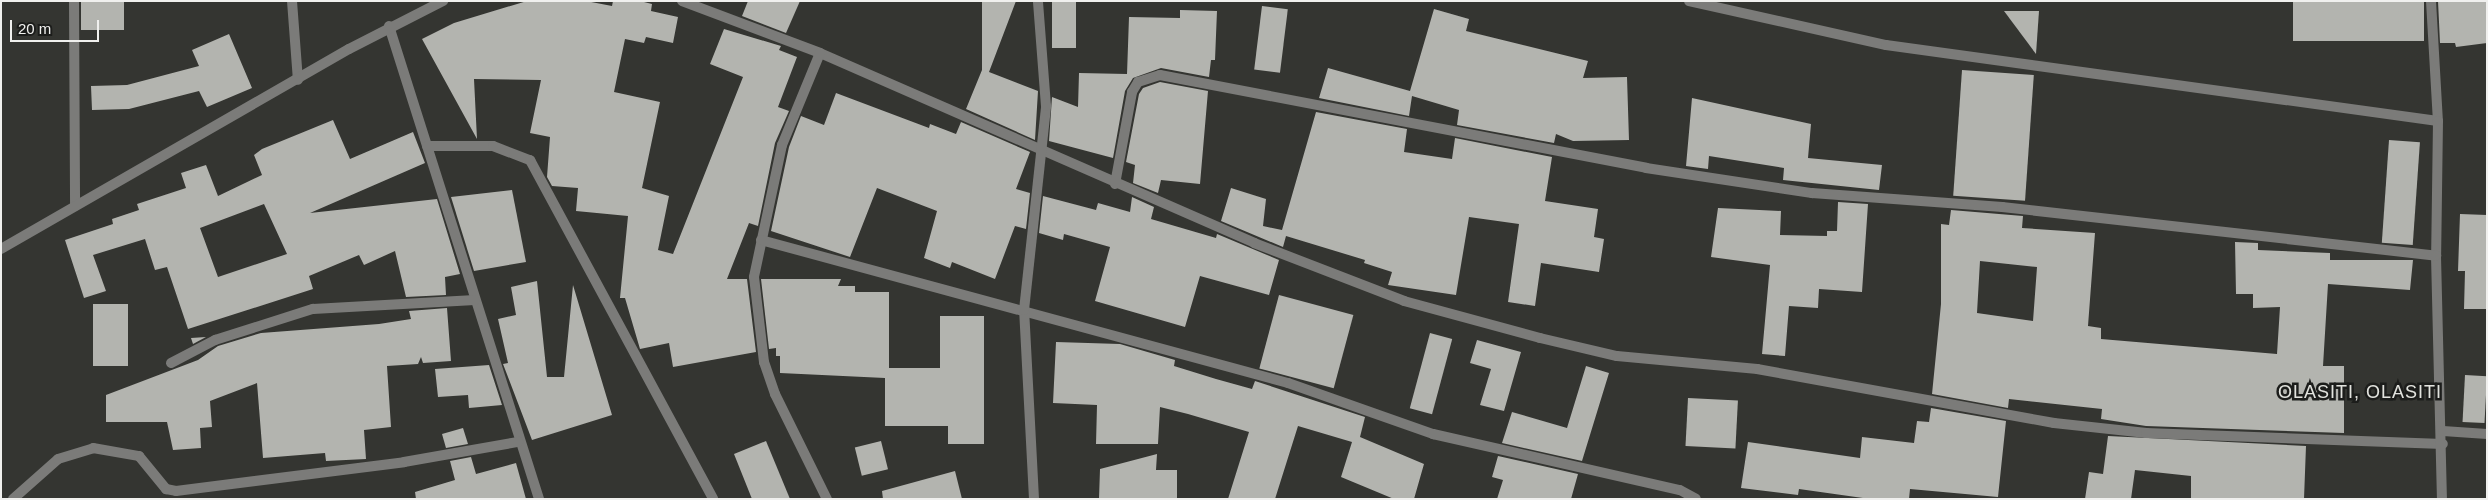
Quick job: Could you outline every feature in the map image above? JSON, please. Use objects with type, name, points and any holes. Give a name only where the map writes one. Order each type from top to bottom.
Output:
[{"type":"street","points":[[74,1],[75,206]]},
{"type":"street","points":[[292,1],[298,80]]},
{"type":"street","points":[[1,249],[389,26],[443,1]]},
{"type":"street","points":[[682,1],[820,53],[1115,184],[1404,301],[1617,356],[1758,370],[2054,423],[2146,433],[2443,444]]},
{"type":"street","points":[[1034,499],[1024,310],[1041,151],[1046,83],[1038,1]]},
{"type":"street","points":[[1689,1],[1886,44],[2438,122]]},
{"type":"street","points":[[2431,1],[2438,122],[2436,256],[2443,431],[2442,499]]},
{"type":"street","points":[[389,26],[518,442],[539,499]]},
{"type":"street","points":[[820,53],[782,144],[754,277],[764,362],[774,394],[827,499]]},
{"type":"street","points":[[1115,184],[1132,92],[1138,82],[1160,75],[1646,168],[1802,191],[2100,217],[2436,256]]},
{"type":"street","points":[[427,146],[493,146],[530,160],[713,499]]},
{"type":"street","points":[[761,240],[1288,383],[1433,434],[1680,490],[1696,499]]},
{"type":"street","points":[[171,363],[215,340],[313,309],[475,300]]},
{"type":"street","points":[[2443,431],[2487,434]]},
{"type":"street","points":[[13,499],[58,459],[93,448],[139,456],[166,489],[176,491],[404,462],[518,442]]},
{"type":"building","points":[[81,1],[124,1],[124,30],[81,30]]},
{"type":"building","points":[[527,1],[586,1],[612,6],[613,1],[640,1],[652,4],[651,11],[678,17],[673,43],[646,37],[644,43],[625,39],[614,92],[660,102],[642,188],[669,196],[658,250],[673,254],[743,77],[710,64],[724,29],[781,46],[779,50],[797,57],[778,107],[789,111],[775,143],[758,226],[749,223],[727,279],[747,279],[756,352],[673,367],[669,343],[640,349],[625,298],[620,298],[628,216],[576,211],[578,188],[552,186],[547,177],[550,137],[530,133],[541,80],[474,79],[477,139],[422,39],[454,23]]},
{"type":"building","points":[[748,1],[800,1],[786,33],[742,16]]},
{"type":"building","points":[[982,1],[1016,1],[989,72],[1038,91],[1035,140],[966,109],[982,70]]},
{"type":"building","points":[[1052,1],[1076,1],[1076,48],[1052,48]]},
{"type":"building","points":[[2293,1],[2424,1],[2424,41],[2293,41]]},
{"type":"building","points":[[2438,1],[2487,1],[2487,43],[2456,47],[2455,43],[2440,43]]},
{"type":"building","points":[[1262,6],[1288,9],[1280,73],[1254,70]]},
{"type":"building","points":[[1434,9],[1469,19],[1466,31],[1588,61],[1583,78],[1627,77],[1629,140],[1573,141],[1556,134],[1554,143],[1457,125],[1459,110],[1412,96],[1409,116],[1319,98],[1328,68],[1410,91]]},
{"type":"building","points":[[1180,10],[1217,11],[1215,60],[1211,60],[1209,77],[1161,68],[1133,78],[1125,91],[1113,158],[1049,141],[1052,97],[1078,107],[1079,73],[1127,74],[1129,17],[1180,18]]},
{"type":"building","points":[[2004,11],[2039,11],[2036,54]]},
{"type":"building","points":[[229,34],[252,88],[207,107],[199,91],[129,109],[92,110],[91,86],[127,85],[199,66],[192,50]]},
{"type":"building","points":[[1962,70],[2034,75],[2025,201],[1953,196]]},
{"type":"building","points":[[1160,82],[1208,91],[1200,184],[1161,180],[1158,193],[1133,183],[1135,165],[1126,162],[1139,94],[1143,88]]},
{"type":"building","points":[[836,93],[929,128],[930,124],[956,134],[961,122],[1030,152],[1016,189],[1030,193],[1026,229],[1015,226],[995,279],[952,262],[950,268],[924,258],[937,211],[877,188],[850,257],[771,231],[789,147],[801,116],[824,125]]},
{"type":"building","points":[[1692,98],[1811,124],[1808,158],[1882,165],[1879,190],[1783,180],[1784,168],[1709,156],[1708,169],[1686,166]]},
{"type":"building","points":[[1316,112],[1407,129],[1404,152],[1452,159],[1455,138],[1552,157],[1545,201],[1598,209],[1594,237],[1604,239],[1599,272],[1541,263],[1535,306],[1508,302],[1519,224],[1469,217],[1456,295],[1388,285],[1392,272],[1364,263],[1365,260],[1286,236],[1283,247],[1221,221],[1231,188],[1266,199],[1263,226],[1282,230]]},
{"type":"building","points":[[333,120],[350,159],[413,132],[425,163],[310,213],[437,199],[460,274],[445,277],[446,295],[406,297],[395,251],[364,265],[359,255],[309,276],[313,289],[188,329],[167,267],[155,270],[145,239],[93,255],[106,291],[84,298],[65,240],[113,224],[112,219],[139,210],[137,204],[186,188],[181,173],[206,165],[218,196],[262,175],[254,155],[262,149]],"holes":[[[264,204],[287,254],[218,277],[200,228]]]},
{"type":"building","points":[[2389,140],[2420,142],[2413,245],[2382,243]]},
{"type":"building","points":[[512,190],[526,262],[474,271],[451,197]]},
{"type":"building","points":[[1043,196],[1096,210],[1098,203],[1130,212],[1132,197],[1154,207],[1151,219],[1216,238],[1217,234],[1279,260],[1269,295],[1200,276],[1185,327],[1095,301],[1110,247],[1064,234],[1063,240],[1039,233]]},
{"type":"building","points":[[1838,202],[1868,204],[1862,292],[1819,289],[1818,308],[1789,306],[1785,356],[1762,354],[1770,265],[1711,257],[1718,208],[1781,211],[1780,235],[1827,236],[1827,231],[1837,231]]},
{"type":"building","points":[[1951,210],[2023,216],[2022,228],[2095,233],[2088,326],[2101,328],[2101,339],[2277,354],[2280,307],[2253,308],[2253,294],[2236,294],[2235,242],[2258,243],[2258,250],[2330,253],[2330,260],[2413,260],[2410,290],[2328,284],[2323,366],[2344,366],[2344,433],[2146,426],[2101,419],[2102,409],[2009,399],[2008,408],[1932,394],[1941,304],[1941,224],[1949,225]],"holes":[[[1980,261],[2037,267],[2033,321],[1977,313]]]},
{"type":"building","points":[[2460,214],[2487,215],[2487,309],[2464,309],[2465,271],[2458,271]]},
{"type":"building","points":[[761,279],[841,279],[838,286],[855,286],[855,292],[889,292],[889,368],[940,368],[940,316],[984,316],[984,444],[948,444],[948,426],[885,426],[885,378],[780,373],[780,356],[776,356],[776,348],[769,349]]},
{"type":"building","points":[[537,281],[547,377],[564,377],[573,285],[612,415],[532,440],[503,364],[508,363],[498,319],[516,315],[511,287]]},
{"type":"building","points":[[1279,295],[1353,315],[1334,388],[1259,368]]},
{"type":"building","points":[[93,304],[128,304],[128,366],[93,366]]},
{"type":"building","points":[[447,308],[451,361],[423,363],[421,357],[418,364],[387,366],[391,427],[364,430],[366,459],[326,461],[325,453],[263,458],[257,383],[210,401],[212,427],[200,428],[201,448],[173,450],[167,422],[106,422],[106,395],[198,360],[218,346],[261,333],[379,324],[411,319],[409,311]]},
{"type":"building","points":[[1430,333],[1452,339],[1432,414],[1410,408]]},
{"type":"building","points":[[206,337],[193,344],[191,338]]},
{"type":"building","points":[[1477,340],[1521,352],[1504,411],[1480,405],[1491,369],[1470,363]]},
{"type":"building","points":[[1056,342],[1120,344],[1175,360],[1174,366],[1216,379],[1252,389],[1255,381],[1365,417],[1360,437],[1424,464],[1414,499],[1394,499],[1341,477],[1352,442],[1298,426],[1275,499],[1228,499],[1249,432],[1160,407],[1158,444],[1096,444],[1097,405],[1053,403]]},
{"type":"building","points":[[489,365],[502,405],[469,408],[468,395],[438,397],[435,369]]},
{"type":"building","points":[[1586,366],[1609,373],[1582,461],[1502,443],[1512,412],[1567,428]]},
{"type":"building","points":[[2465,375],[2487,376],[2485,423],[2463,422]]},
{"type":"building","points":[[1688,398],[1738,401],[1735,449],[1685,446]]},
{"type":"building","points":[[1931,408],[2006,421],[1998,497],[1910,489],[1909,499],[1870,499],[1799,489],[1798,495],[1741,488],[1748,442],[1860,458],[1862,437],[1914,443],[1917,421],[1929,422]]},
{"type":"building","points":[[463,428],[468,444],[446,448],[442,434]]},
{"type":"building","points":[[2108,436],[2306,446],[2304,499],[2191,499],[2191,476],[2135,470],[2131,499],[2085,499],[2089,472],[2103,474]]},
{"type":"building","points":[[766,441],[790,499],[752,499],[734,454]]},
{"type":"building","points":[[881,441],[888,469],[862,476],[855,448]]},
{"type":"building","points":[[1157,454],[1156,470],[1177,470],[1177,499],[1099,499],[1100,469]]},
{"type":"building","points":[[1498,456],[1578,474],[1571,499],[1497,499],[1503,480],[1492,477]]},
{"type":"building","points":[[471,457],[476,474],[516,463],[526,499],[416,499],[415,492],[455,480],[450,461]]},
{"type":"building","points":[[955,471],[962,499],[883,499],[882,491]]},
{"type":"district","name":"OLASITI, OLASITI","points":[[2360,392]]}]
